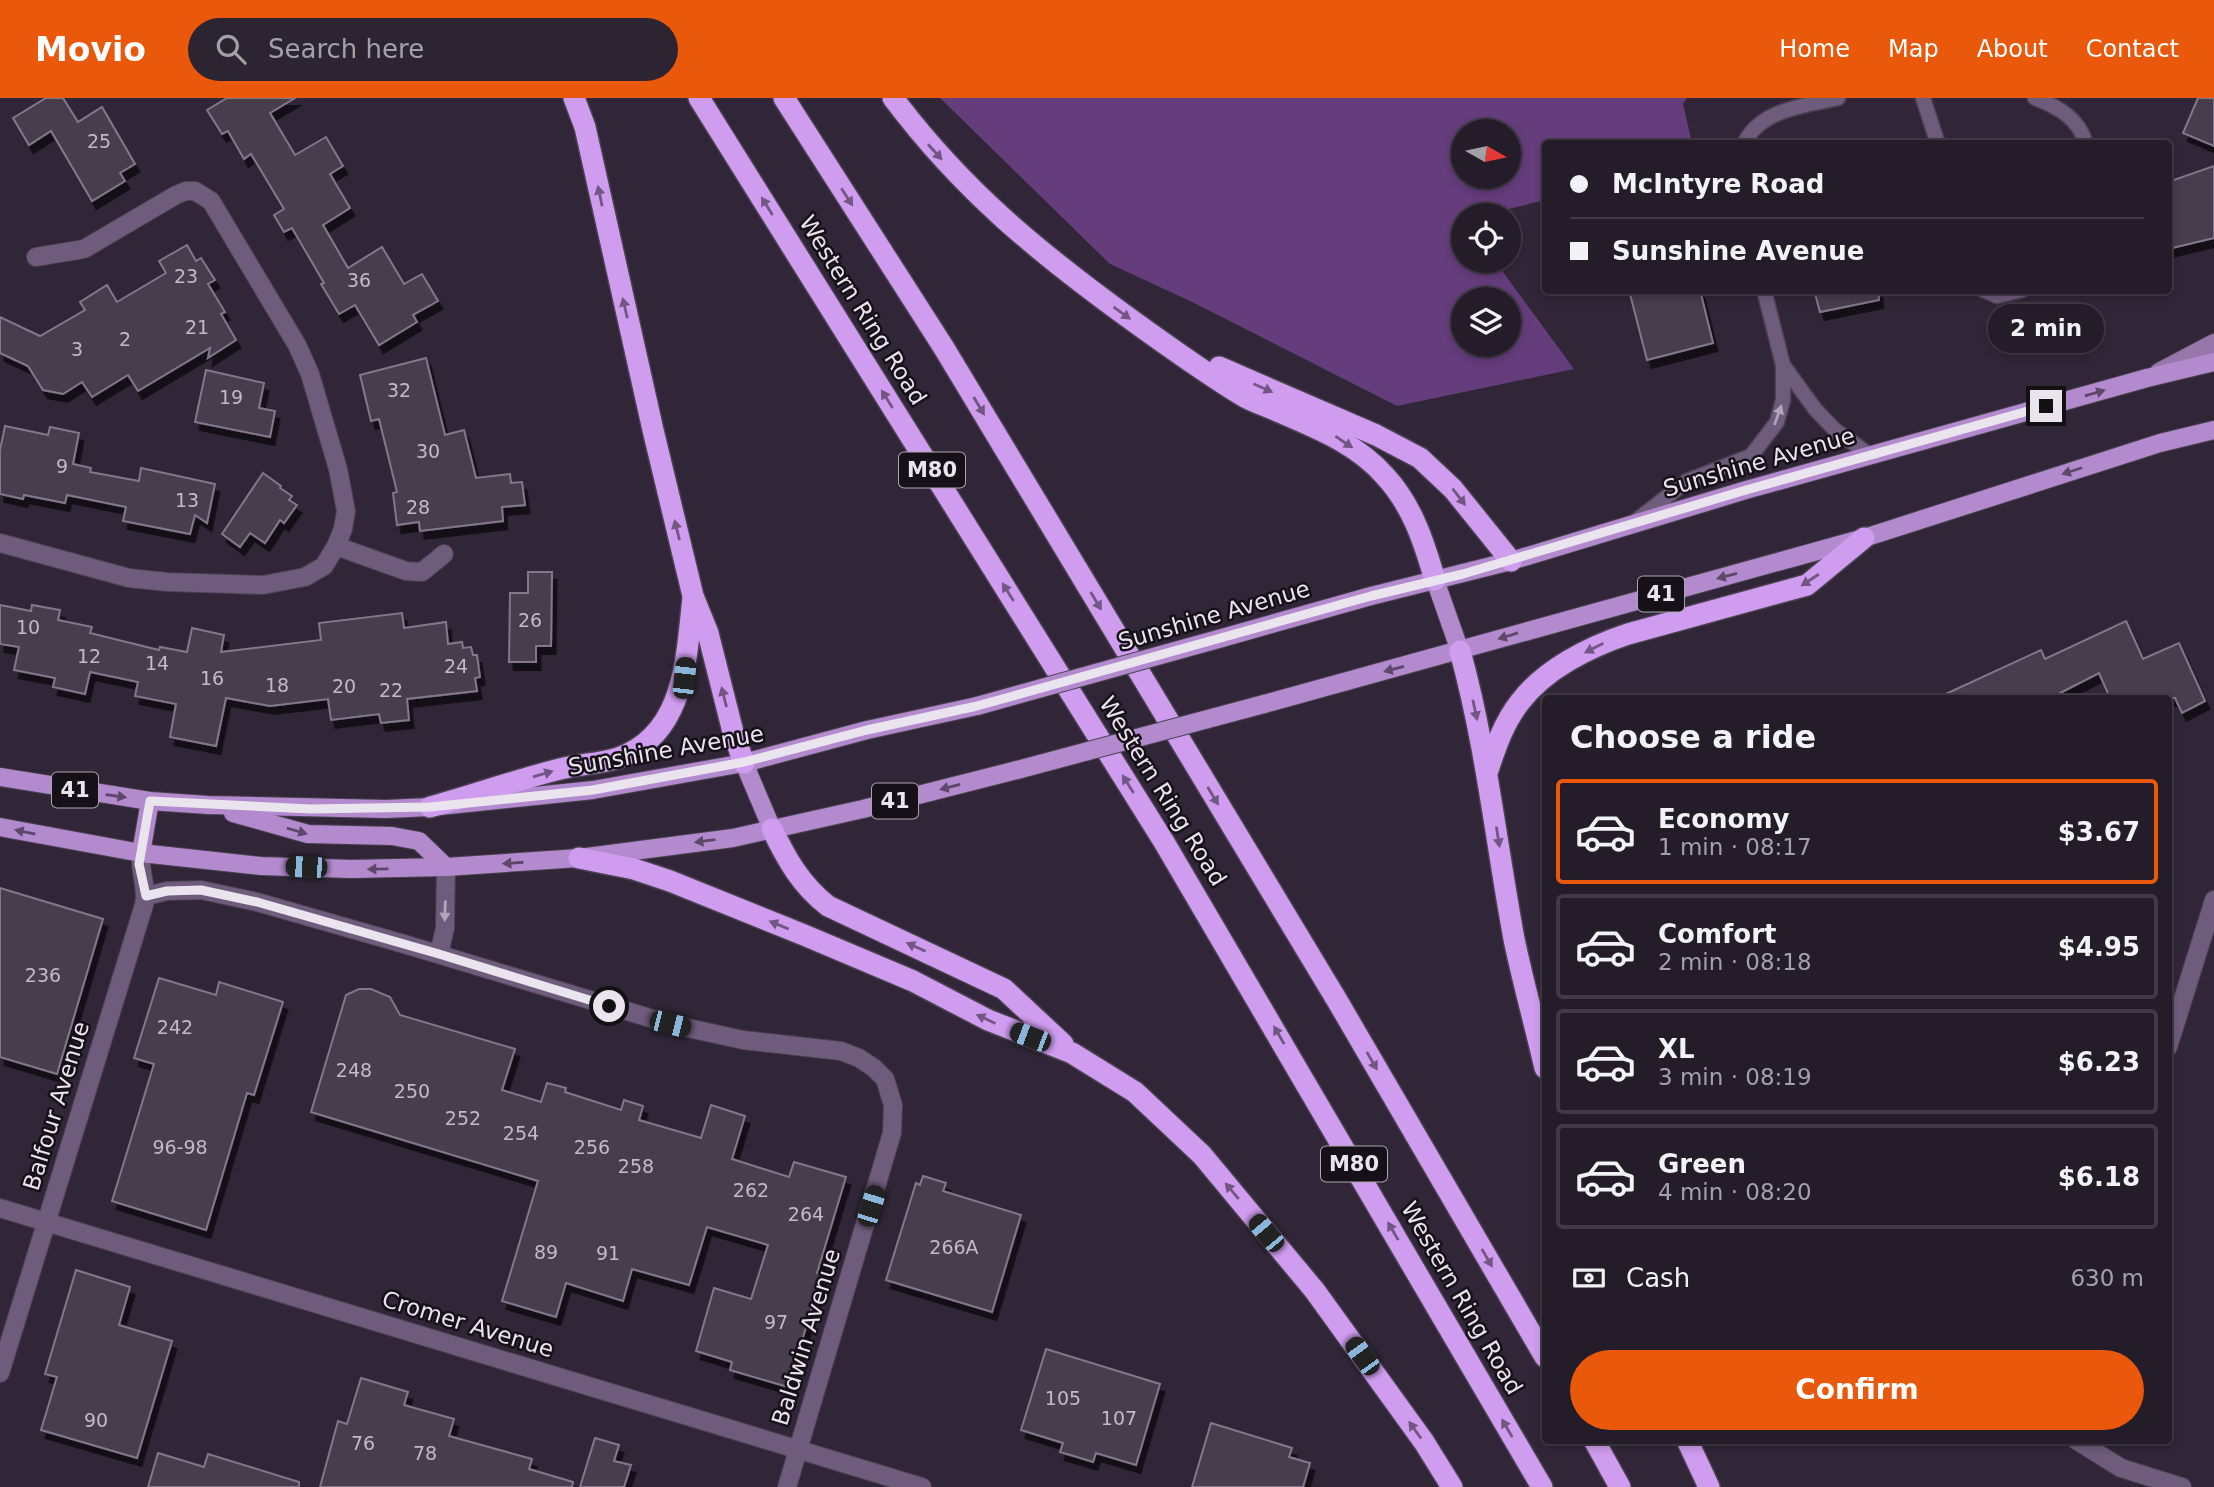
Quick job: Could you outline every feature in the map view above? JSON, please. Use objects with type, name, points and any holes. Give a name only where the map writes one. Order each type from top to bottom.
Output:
[{"type":"highway","points":[[574,98],[585,127],[693,596],[708,633],[733,732],[744,762]]},
{"type":"highway","name":"Western Ring Road","points":[[699,98],[1164,842],[1542,1487]]},
{"type":"highway","name":"Western Ring Road","points":[[784,98],[944,348],[1324,979],[1542,1352]]},
{"type":"highway","points":[[893,98],[925,141],[994,212],[1059,266],[1157,338],[1245,397],[1336,436],[1364,456],[1385,475],[1405,500],[1421,536],[1434,580]]},
{"type":"highway","points":[[1157,338],[1262,387],[1376,435],[1420,458],[1453,489],[1511,561]]},
{"type":"highway","points":[[1488,770],[1502,732],[1520,701],[1549,675],[1573,659],[1600,644],[1628,634],[1807,585],[1864,538]]},
{"type":"highway","points":[[430,807],[563,768],[599,764],[635,750],[665,722],[678,698],[684,678],[693,596]]},
{"type":"highway","points":[[1460,650],[1488,770],[1514,939],[1542,1056]]},
{"type":"highway","points":[[772,829],[798,877],[811,893],[828,906],[1004,989],[1072,1053]]},
{"type":"highway","points":[[579,858],[634,869],[679,884],[913,981],[988,1020],[1072,1053],[1135,1092],[1202,1156],[1315,1291],[1424,1442],[1452,1487]]},
{"type":"highway","points":[[1596,1444],[1620,1487]]},
{"type":"highway","points":[[1689,1444],[1709,1487]]},
{"type":"main road","points":[[2147,378],[2214,343]]},
{"type":"main road","name":"Sunshine Avenue","points":[[208,806],[373,809],[430,807],[593,790],[744,762],[867,730],[977,706],[1511,561],[1871,456],[2147,378],[2214,362]]},
{"type":"main road","name":"41","points":[[0,827],[141,853],[261,866],[351,869],[446,867],[579,858],[733,838],[863,809],[1264,704],[1864,538],[2160,443],[2214,430]]},
{"type":"main road","points":[[1434,580],[1460,650]]},
{"type":"main road","points":[[744,762],[772,829]]},
{"type":"main road","name":"41","points":[[0,777],[150,801],[208,806]]},
{"type":"main road","points":[[141,853],[150,801]]},
{"type":"main road","points":[[208,806],[308,834],[392,836],[419,841],[446,867]]},
{"type":"street","points":[[0,543],[129,578],[262,585],[306,578],[324,566],[336,547],[346,511],[338,469],[310,374],[297,345],[211,201],[195,191],[176,195],[84,249],[68,254],[36,257]]},
{"type":"street","points":[[336,547],[406,571],[422,572],[444,554]]},
{"type":"street","name":"Balfour Avenue","points":[[0,1373],[146,896],[141,874],[141,853]]},
{"type":"street","points":[[146,896],[167,891],[201,890],[257,902],[439,954],[445,928],[446,867]]},
{"type":"street","points":[[2172,1034],[2214,901]]},
{"type":"street","name":"Baldwin Avenue","points":[[439,954],[633,1014],[702,1032],[743,1040],[841,1051],[859,1058],[885,1079],[892,1105],[892,1133],[787,1487]]},
{"type":"street","name":"Cromer Avenue","points":[[0,1208],[922,1487]]},
{"type":"street","points":[[2082,1444],[2110,1463],[2182,1487]]},
{"type":"lane","points":[[1747,140],[1764,119],[1789,109],[1838,98]]},
{"type":"lane","points":[[1923,98],[1937,140]]},
{"type":"lane","points":[[2035,98],[2061,108],[2082,130],[2085,140]]},
{"type":"lane","points":[[1630,525],[1688,481],[1751,456],[1777,422],[1783,400],[1783,365],[1765,294]]},
{"type":"lane","points":[[1783,365],[1815,409],[1835,430],[1871,456]]},
{"type":"shaded area","points":[[940,98],[1687,98],[1683,104],[1691,140],[1542,140],[1542,201],[1521,206],[1521,203],[1451,203],[1451,273],[1504,273],[1514,287],[1451,287],[1451,357],[1521,357],[1521,297],[1574,369],[1397,406],[1190,301],[1110,264]]},
{"type":"building","points":[[46,98],[63,98],[78,122],[102,107],[135,164],[120,173],[125,181],[92,201],[51,131],[29,145],[13,118]]},
{"type":"building","points":[[227,98],[295,98],[270,113],[295,155],[326,137],[343,166],[330,174],[350,208],[323,225],[348,268],[382,247],[404,284],[422,274],[438,301],[413,315],[417,322],[379,345],[355,305],[339,314],[292,228],[284,232],[274,215],[284,209],[251,154],[244,159],[228,131],[222,134],[207,110]]},
{"type":"building","points":[[2198,98],[2214,98],[2214,146],[2183,133]]},
{"type":"building","points":[[2214,166],[2214,238],[2172,248],[2172,181]]},
{"type":"building","points":[[187,245],[196,261],[201,258],[215,280],[208,284],[225,312],[221,314],[236,340],[208,358],[210,348],[138,391],[128,375],[92,397],[82,382],[63,394],[43,390],[28,366],[0,353],[0,317],[40,336],[85,310],[80,302],[107,285],[117,302],[166,273],[159,261]]},
{"type":"building","points":[[1630,294],[1701,294],[1713,343],[1647,360]]},
{"type":"building","points":[[1815,294],[1878,294],[1879,300],[1820,312]]},
{"type":"building","points":[[426,358],[445,435],[464,430],[476,478],[510,474],[511,483],[522,482],[525,505],[502,507],[503,521],[420,531],[419,522],[397,525],[393,493],[397,492],[379,419],[371,421],[360,375]]},
{"type":"building","points":[[206,370],[264,383],[259,408],[275,411],[270,437],[195,422]]},
{"type":"building","points":[[5,426],[48,435],[50,427],[79,433],[73,464],[91,468],[90,472],[139,481],[141,468],[215,484],[207,523],[195,515],[190,534],[123,521],[126,507],[67,495],[65,503],[24,495],[23,499],[0,494],[0,450]]},
{"type":"building","points":[[263,473],[292,496],[289,500],[297,505],[284,523],[280,520],[265,543],[250,533],[240,547],[222,534]]},
{"type":"building","points":[[528,572],[552,572],[551,646],[536,646],[536,662],[509,662],[510,593],[528,593]]},
{"type":"building","points":[[0,605],[31,611],[32,605],[60,610],[58,620],[92,627],[90,633],[159,650],[160,647],[187,652],[192,628],[224,635],[221,652],[321,640],[319,623],[402,613],[404,628],[446,622],[448,644],[462,642],[463,648],[471,647],[473,655],[477,655],[480,677],[475,678],[477,691],[407,699],[409,720],[381,723],[379,714],[331,720],[328,699],[270,706],[226,698],[216,746],[170,737],[176,704],[135,696],[138,682],[90,672],[85,694],[53,687],[55,678],[14,670],[19,647],[0,644]]},
{"type":"building","points":[[2126,621],[2143,659],[2179,643],[2205,701],[2182,713],[2172,695],[2109,695],[2099,673],[2060,693],[2061,695],[1944,695],[2041,650],[2045,659]]},
{"type":"building","points":[[0,888],[103,919],[57,1074],[0,1057]]},
{"type":"building","points":[[159,978],[216,995],[219,982],[283,1002],[254,1095],[247,1093],[206,1230],[112,1201],[154,1064],[134,1058]]},
{"type":"building","points":[[359,989],[371,989],[390,997],[400,1015],[515,1049],[502,1090],[541,1102],[547,1083],[566,1088],[565,1092],[621,1110],[624,1100],[643,1106],[639,1120],[701,1138],[711,1105],[745,1116],[732,1159],[789,1177],[794,1162],[846,1177],[817,1273],[822,1274],[788,1387],[730,1370],[732,1362],[696,1351],[714,1288],[751,1299],[768,1245],[707,1227],[689,1285],[632,1269],[623,1301],[566,1283],[556,1317],[502,1301],[538,1181],[311,1112],[346,995]]},
{"type":"building","points":[[923,1176],[946,1183],[943,1191],[1021,1215],[992,1312],[886,1280],[916,1183],[920,1185]]},
{"type":"building","points":[[76,1270],[130,1287],[119,1325],[172,1341],[137,1458],[41,1430],[57,1377],[45,1374]]},
{"type":"building","points":[[1046,1349],[1160,1384],[1136,1465],[1096,1453],[1093,1462],[1060,1452],[1063,1443],[1021,1430]]},
{"type":"building","points":[[361,1378],[408,1392],[404,1405],[454,1419],[449,1436],[532,1459],[529,1469],[573,1482],[572,1487],[320,1487],[338,1421],[347,1424]]},
{"type":"building","points":[[1211,1423],[1292,1448],[1289,1457],[1310,1463],[1303,1487],[1192,1487]]},
{"type":"building","points":[[595,1438],[619,1445],[614,1461],[631,1465],[624,1487],[580,1487]]},
{"type":"building","points":[[158,1453],[204,1467],[208,1454],[299,1482],[299,1487],[148,1487]]},
{"type":"route","points":[[609,1006],[257,902],[201,890],[167,891],[146,896],[139,864],[150,801],[208,806],[311,809],[430,807],[593,790],[744,762],[867,730],[977,706],[1371,596],[1511,561],[1746,490],[2046,406]]}]
